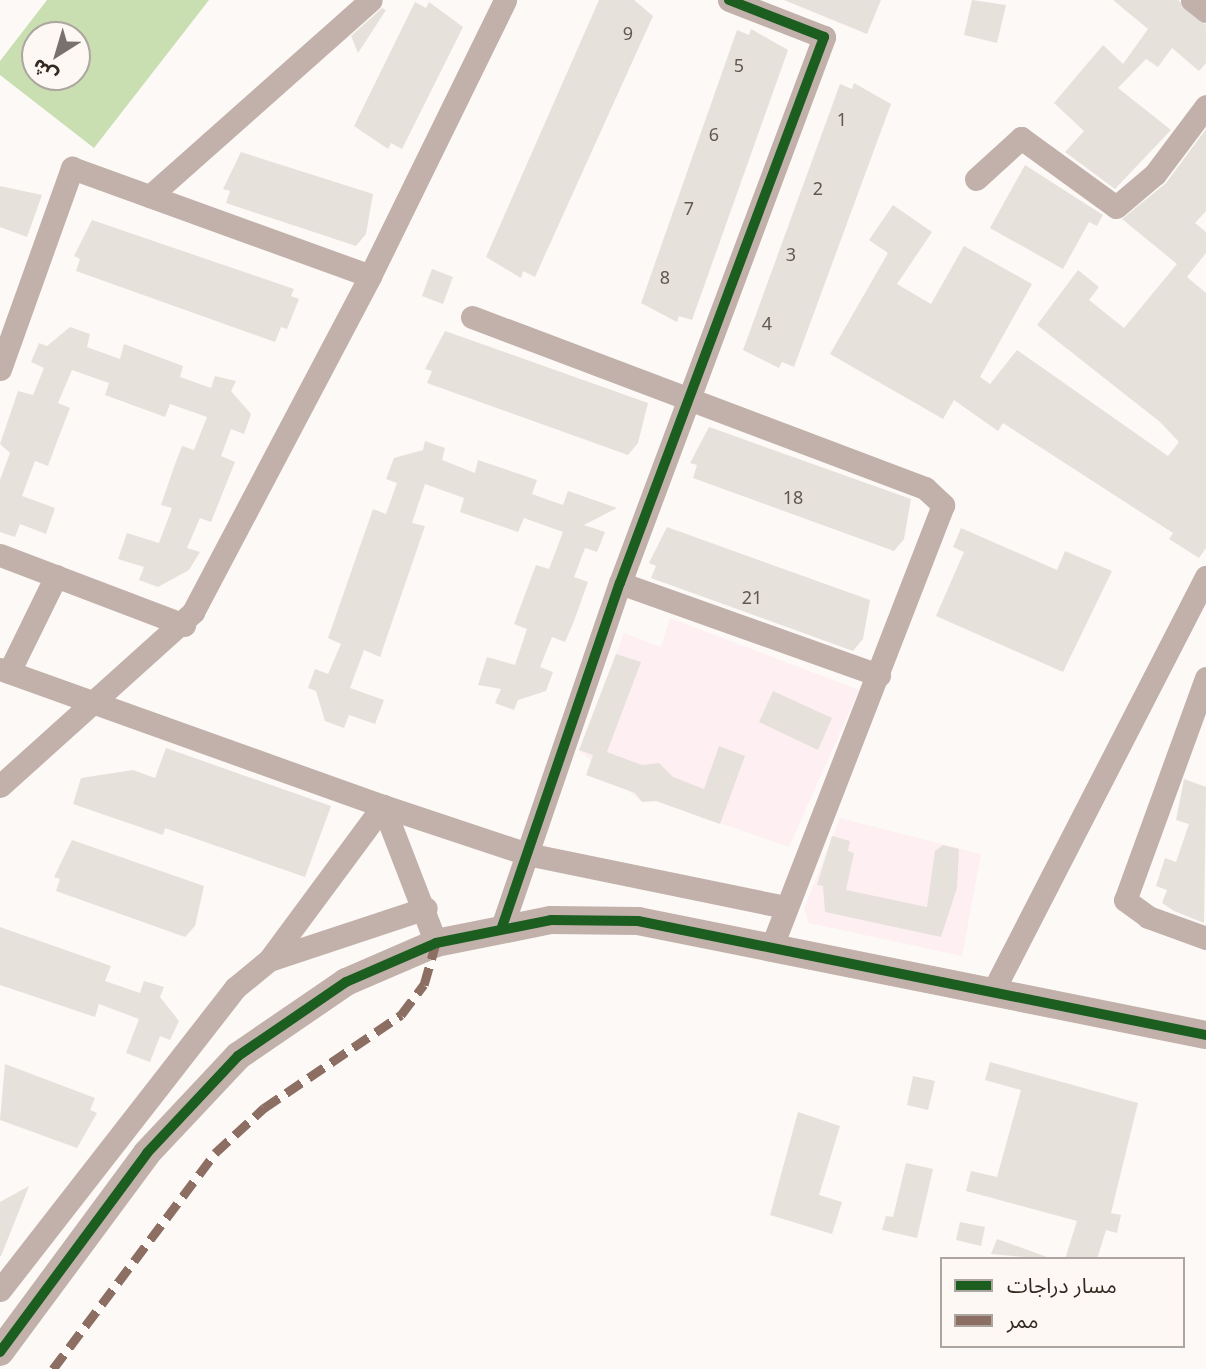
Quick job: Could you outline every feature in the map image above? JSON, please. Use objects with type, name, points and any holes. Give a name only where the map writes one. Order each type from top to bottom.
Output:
[{"type":"street","points":[[150,196],[371,0]]},
{"type":"street","points":[[0,786],[93,700],[184,625],[370,276],[505,0]]},
{"type":"street","points":[[502,927],[620,583],[691,400],[824,37],[729,0]]},
{"type":"street","points":[[1192,0],[1206,11]]},
{"type":"street","points":[[976,179],[1021,138],[1116,206],[1155,174],[1206,106]]},
{"type":"street","points":[[0,369],[72,168],[370,276]]},
{"type":"street","points":[[472,317],[936,495],[940,520],[772,946]]},
{"type":"street","points":[[0,555],[184,625]]},
{"type":"street","points":[[56,576],[4,670],[527,855],[786,907]]},
{"type":"street","points":[[992,993],[1206,577]]},
{"type":"street","points":[[620,583],[879,676]]},
{"type":"street","points":[[1206,678],[1125,900],[1148,917],[1206,938]]},
{"type":"street","points":[[383,806],[426,908],[436,943]]},
{"type":"street","points":[[0,1290],[142,1101],[235,988],[269,960],[383,806]]},
{"type":"street","points":[[269,960],[426,908]]},
{"type":"street","points":[[0,1352],[147,1153],[238,1056],[346,982],[436,943],[502,927],[551,920],[638,921],[1206,1035]]},
{"type":"shaded area","points":[[670,618],[859,690],[789,847],[656,801],[642,802],[579,750],[624,633],[661,647]]},
{"type":"shaded area","points":[[840,818],[981,854],[962,956],[809,923],[804,909]]},
{"type":"green space","points":[[47,0],[209,0],[94,148],[0,75],[0,61],[21,34],[21,91],[91,91],[91,21],[31,21]]},
{"type":"building","points":[[599,0],[634,0],[653,16],[535,277],[523,271],[521,278],[486,257]]},
{"type":"building","points":[[784,0],[881,0],[867,34]]},
{"type":"building","points":[[972,0],[1006,5],[997,43],[964,35]]},
{"type":"building","points":[[1113,0],[1178,0],[1206,25],[1206,63],[1199,71],[1172,48],[1158,67],[1146,59],[1118,88],[1171,130],[1115,189],[1065,152],[1084,131],[1054,103],[1103,45],[1123,64],[1148,29]]},
{"type":"building","points":[[415,2],[426,8],[429,2],[463,27],[402,149],[391,143],[388,149],[354,126]]},
{"type":"building","points":[[382,8],[386,10],[358,53],[351,36]]},
{"type":"building","points":[[751,29],[788,50],[692,320],[679,316],[677,322],[641,303],[737,30],[749,35]]},
{"type":"building","points":[[854,83],[891,104],[794,367],[782,362],[779,368],[743,350],[840,84],[852,89]]},
{"type":"building","points":[[1206,129],[1206,211],[1195,223],[1206,232],[1206,253],[1187,277],[1206,293],[1206,548],[1199,558],[1169,539],[1173,533],[1003,423],[998,431],[954,400],[943,419],[830,354],[888,253],[869,240],[893,205],[932,232],[897,284],[931,304],[964,246],[1032,284],[980,377],[990,384],[1017,350],[1168,456],[1179,442],[1160,422],[1037,325],[1078,270],[1099,287],[1089,300],[1124,328],[1177,264],[1122,219],[1166,183]]},
{"type":"building","points":[[241,152],[373,194],[366,234],[356,246],[226,203],[230,191],[223,189]]},
{"type":"building","points":[[1025,165],[1103,215],[1097,226],[1089,222],[1063,269],[990,228]]},
{"type":"building","points":[[0,186],[42,195],[27,237],[0,227]]},
{"type":"building","points":[[92,220],[294,289],[291,296],[299,299],[287,329],[281,327],[275,342],[76,271],[80,259],[74,256]]},
{"type":"building","points":[[432,269],[453,277],[443,304],[422,296]]},
{"type":"building","points":[[70,327],[90,334],[87,347],[120,359],[124,344],[183,366],[180,377],[211,388],[215,376],[236,381],[231,391],[251,414],[244,434],[231,429],[221,456],[235,462],[211,522],[200,518],[187,548],[200,552],[189,570],[158,587],[139,580],[144,567],[118,559],[127,533],[159,543],[172,508],[161,505],[182,446],[194,450],[207,417],[170,404],[165,417],[105,395],[109,383],[72,370],[58,403],[70,408],[48,466],[35,461],[22,496],[55,508],[46,534],[20,524],[15,537],[0,532],[0,480],[10,453],[0,444],[18,391],[33,395],[44,368],[31,362],[39,343],[47,346]]},
{"type":"building","points":[[445,331],[648,403],[638,443],[628,455],[427,383],[432,371],[425,369]]},
{"type":"building","points":[[709,427],[911,499],[904,539],[894,551],[693,478],[697,465],[690,463]]},
{"type":"building","points":[[425,441],[445,448],[442,460],[475,473],[478,460],[537,480],[532,494],[563,505],[568,491],[617,508],[584,525],[605,532],[597,552],[585,548],[574,577],[588,582],[574,621],[565,642],[552,637],[540,667],[553,672],[546,691],[518,700],[514,710],[495,703],[501,689],[478,685],[487,657],[515,665],[527,629],[514,624],[536,565],[549,569],[563,532],[524,518],[518,532],[460,512],[464,498],[425,484],[412,523],[425,526],[380,657],[364,650],[350,688],[384,700],[375,724],[349,715],[344,728],[325,721],[316,691],[308,688],[315,669],[328,674],[341,644],[328,638],[373,509],[386,514],[397,483],[386,479],[394,458],[423,450]]},
{"type":"building","points":[[667,527],[870,600],[863,639],[853,651],[651,578],[656,566],[649,563]]},
{"type":"building","points":[[961,528],[1057,570],[1065,551],[1112,571],[1063,672],[936,616],[964,552],[953,547]]},
{"type":"building","points":[[616,654],[641,662],[607,752],[642,765],[659,763],[673,777],[704,789],[719,746],[745,756],[720,824],[656,801],[642,802],[635,793],[586,775],[593,755],[579,750]]},
{"type":"building","points":[[773,691],[832,718],[818,750],[759,722]]},
{"type":"building","points":[[166,748],[331,806],[305,877],[165,828],[163,835],[73,804],[81,778],[133,770],[155,778]]},
{"type":"building","points":[[1184,779],[1206,787],[1204,923],[1162,903],[1167,890],[1156,886],[1165,858],[1176,862],[1189,824],[1176,820]]},
{"type":"building","points":[[832,836],[850,841],[848,851],[854,853],[846,890],[927,907],[935,851],[943,845],[959,849],[957,888],[941,937],[825,912],[823,886],[817,885]]},
{"type":"building","points":[[72,840],[204,886],[195,926],[185,937],[56,891],[60,879],[54,877]]},
{"type":"building","points":[[0,927],[111,966],[105,981],[140,993],[144,981],[164,987],[160,997],[179,1021],[170,1040],[160,1036],[150,1062],[126,1053],[139,1019],[99,1004],[95,1017],[0,985]]},
{"type":"building","points":[[990,1062],[1138,1103],[1111,1213],[1121,1215],[1117,1233],[1106,1230],[1098,1257],[1066,1257],[1077,1221],[966,1191],[971,1171],[997,1177],[1021,1090],[985,1080]]},
{"type":"building","points":[[5,1064],[95,1098],[90,1110],[97,1113],[77,1148],[0,1120]]},
{"type":"building","points":[[913,1076],[935,1081],[928,1110],[907,1105]]},
{"type":"building","points":[[798,1112],[840,1126],[819,1195],[842,1202],[832,1234],[770,1215]]},
{"type":"building","points":[[906,1163],[933,1169],[917,1238],[882,1230],[886,1216],[893,1217]]},
{"type":"building","points":[[29,1186],[1,1256],[0,1256],[0,1202]]},
{"type":"building","points":[[960,1222],[985,1227],[981,1246],[956,1240]]},
{"type":"building","points":[[997,1239],[1047,1257],[1025,1257],[991,1254]]},
{"type":"marked path","points":[[53,1369],[215,1153],[264,1108],[401,1015],[424,985],[436,943]]},
{"type":"cycle path","points":[[502,927],[620,583],[824,37],[729,0]]},
{"type":"cycle path","points":[[0,1352],[147,1153],[238,1056],[346,982],[436,943],[551,920],[638,921],[1206,1035]]}]
